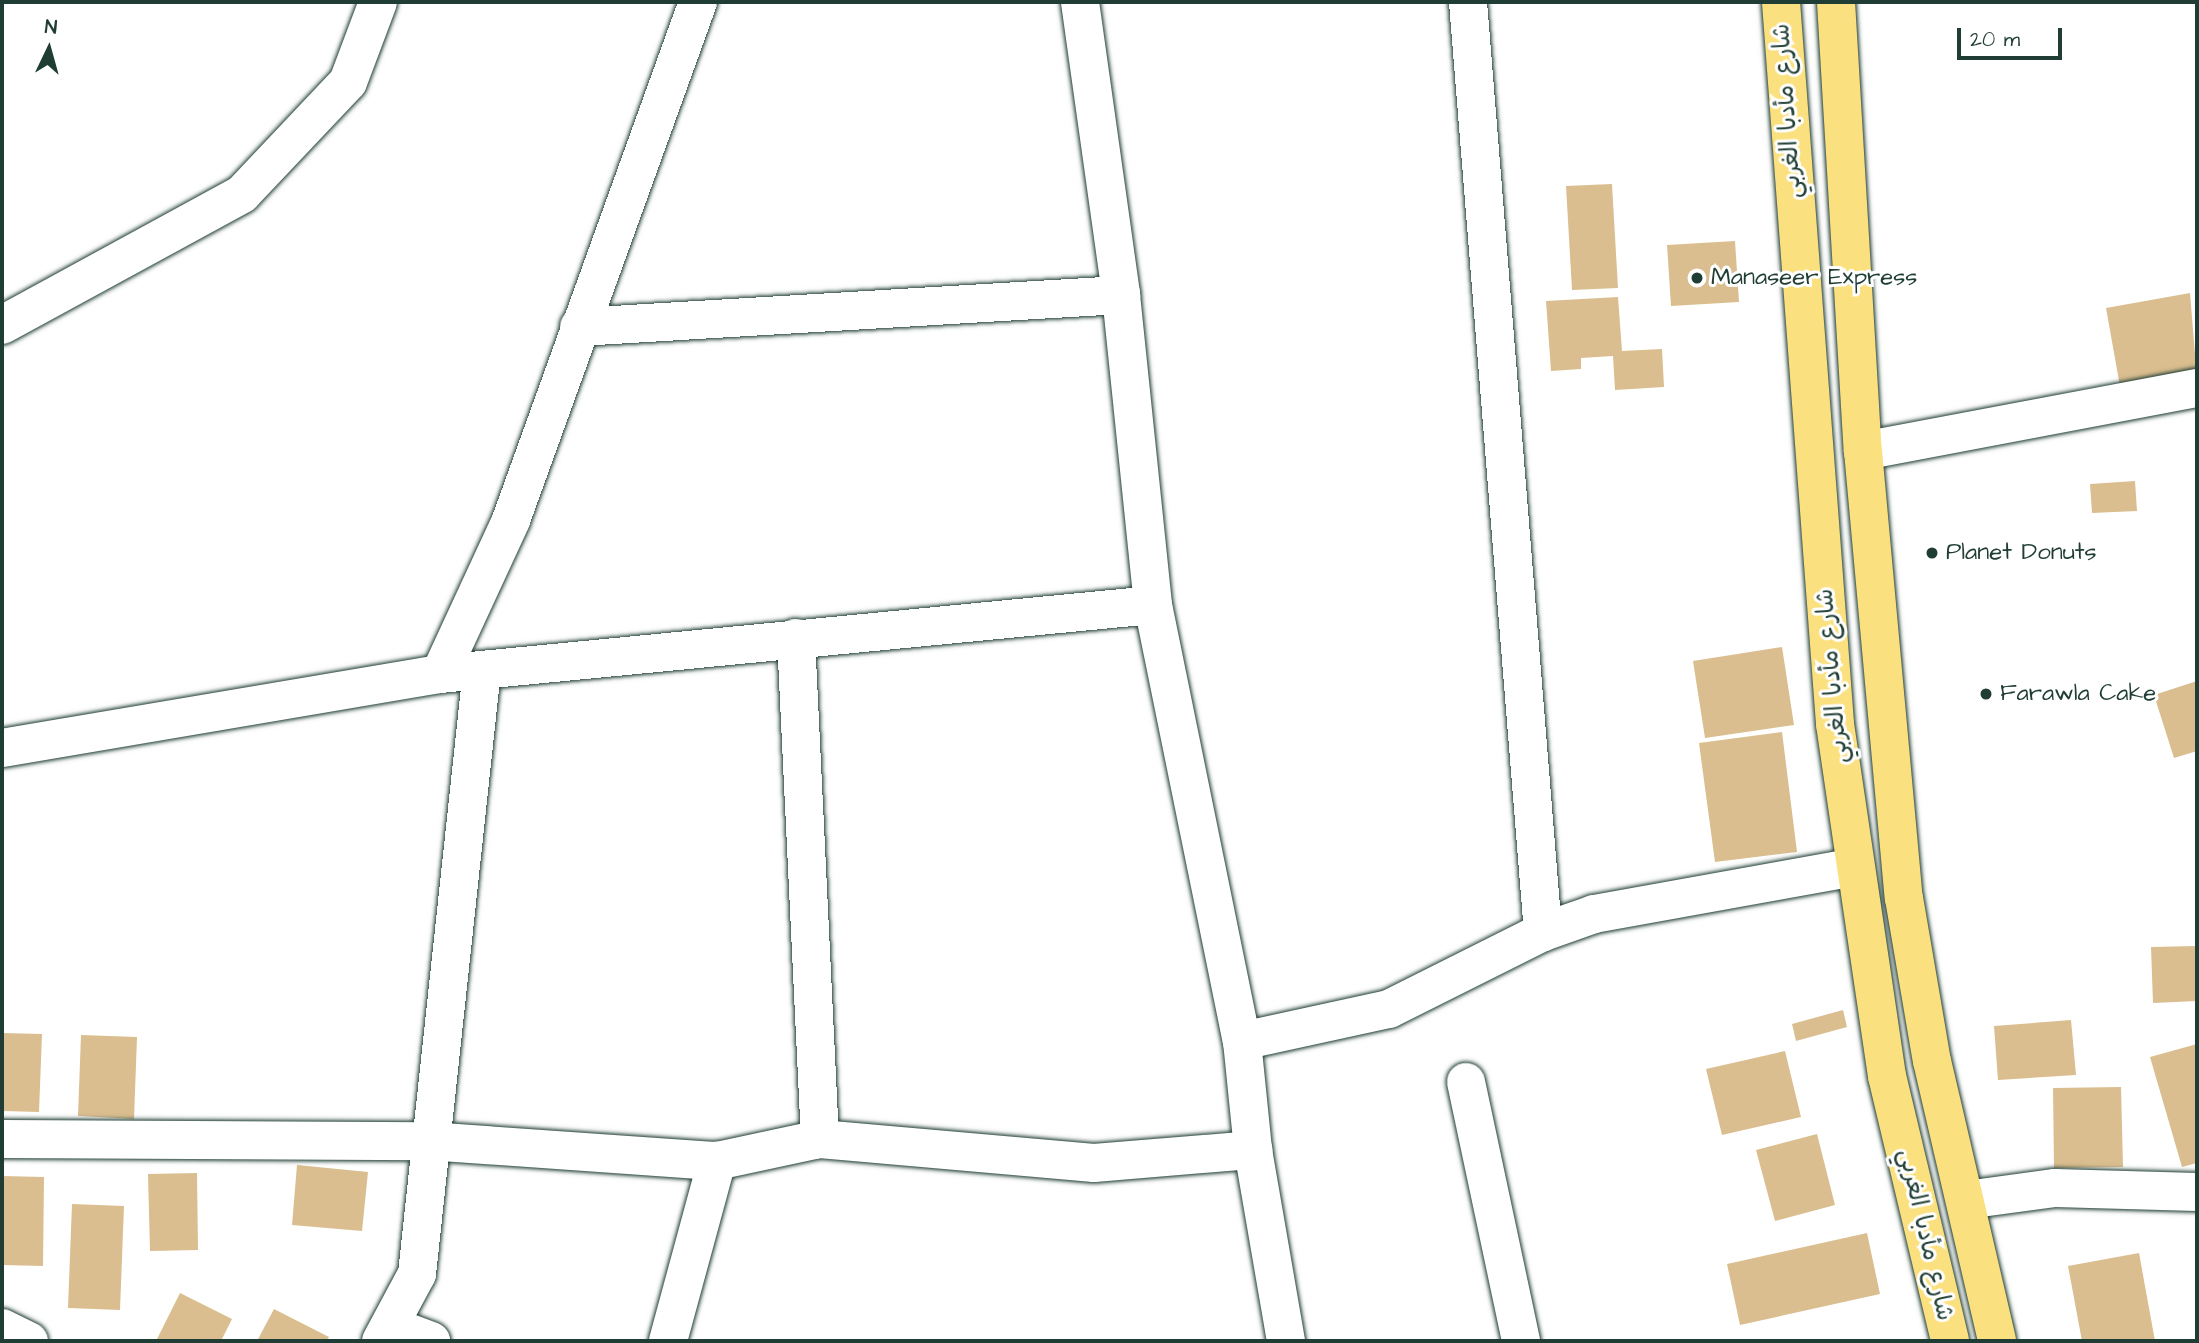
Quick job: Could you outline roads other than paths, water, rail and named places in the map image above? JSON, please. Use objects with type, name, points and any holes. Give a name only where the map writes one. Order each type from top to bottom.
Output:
[{"type":"main road","name":"شارع مأدبا الغربي","points":[[1781,2],[1794,204],[1835,724],[1854,867],[1887,1076],[1950,1341]]},
{"type":"main road","name":"شارع مأدبا الغربي","points":[[1836,2],[1863,451],[1904,898],[1932,1061],[1997,1341]]},
{"type":"main road","points":[[1794,204],[1848,200]]},
{"type":"street","points":[[2,326],[242,194],[348,82],[378,2]]},
{"type":"street","points":[[440,674],[511,520],[698,2]]},
{"type":"street","points":[[1080,2],[1121,295],[1153,605],[1242,1041],[1254,1150],[1286,1341]]},
{"type":"street","points":[[1468,2],[1543,932]]},
{"type":"street","points":[[579,327],[1121,295]]},
{"type":"street","points":[[1863,451],[2197,388]]},
{"type":"street","points":[[2,748],[440,674],[1153,605]]},
{"type":"street","points":[[796,638],[820,1139]]},
{"type":"street","points":[[431,1341],[386,1334],[417,1274],[428,1141],[482,670]]},
{"type":"street","points":[[1242,1041],[1389,1009],[1543,932],[1657,899],[1854,867]]},
{"type":"street","points":[[1466,1082],[1521,1341]]},
{"type":"street","points":[[2,1139],[428,1141],[717,1161],[820,1139],[1094,1163],[1254,1150]]},
{"type":"street","points":[[668,1341],[717,1161]]},
{"type":"street","points":[[1966,1200],[2055,1188],[2197,1192]]},
{"type":"street","points":[[2,1328],[29,1341]]},
{"type":"place","name":"Manaseer Express","points":[[1697,278]]},
{"type":"place","name":"Planet Donuts","points":[[1932,553]]},
{"type":"place","name":"Farawla Cake","points":[[1986,694]]}]
